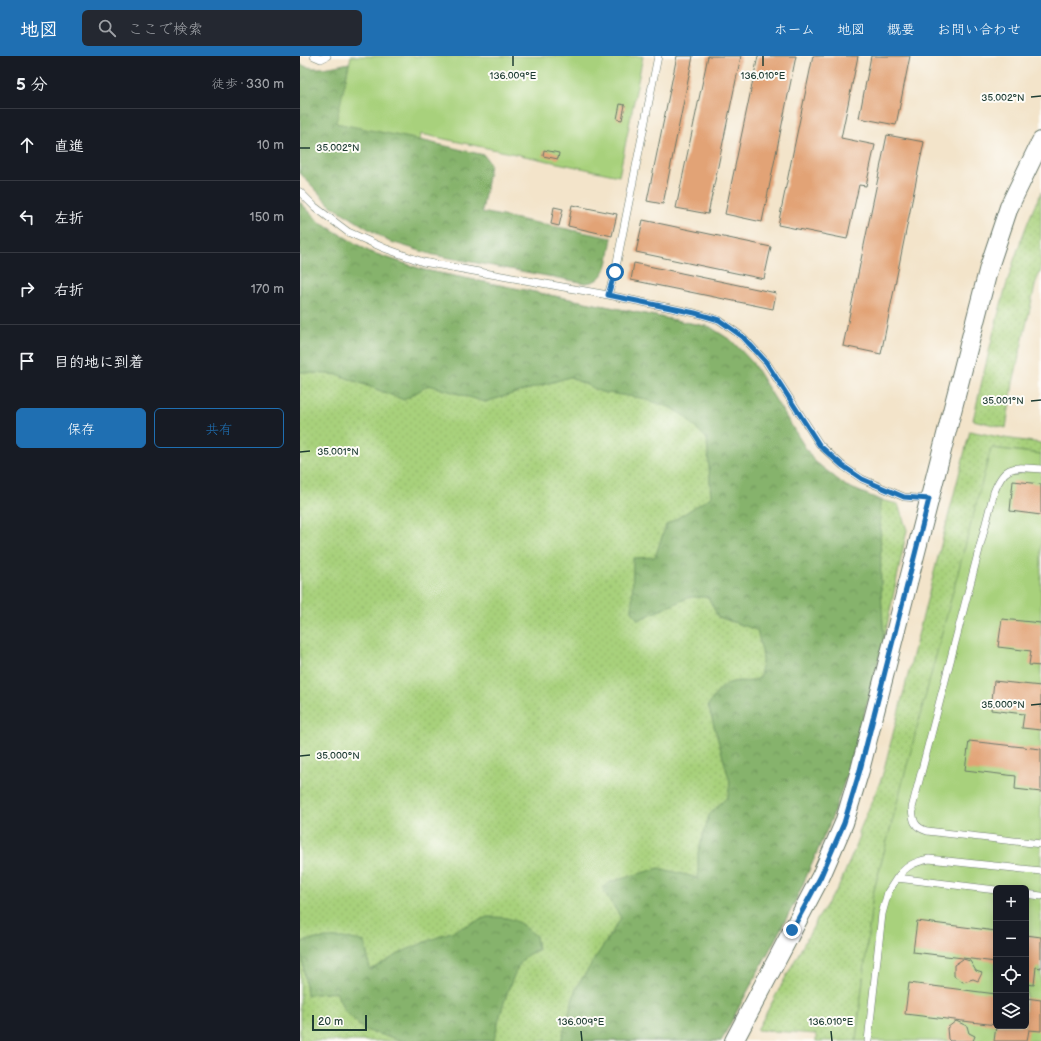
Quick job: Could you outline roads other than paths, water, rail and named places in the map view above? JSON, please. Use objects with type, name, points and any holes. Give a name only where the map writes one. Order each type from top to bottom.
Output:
[{"type":"street","points":[[734,1041],[821,876],[844,823],[860,770],[989,267],[1009,207],[1041,141]]},
{"type":"lane","points":[[314,56],[321,59],[327,56]]},
{"type":"lane","points":[[608,295],[615,272],[658,56]]},
{"type":"lane","points":[[300,192],[315,207],[348,232],[384,248],[423,262],[608,295],[695,313],[719,320],[743,337],[766,362],[820,446],[843,466],[862,479],[904,497],[929,499]]},
{"type":"lane","points":[[1041,469],[1009,469],[1000,477],[994,492],[912,808],[913,821],[918,828],[927,831],[1041,844]]},
{"type":"lane","points":[[868,1041],[882,914],[888,892],[904,868],[916,861],[928,859],[1041,871]]},
{"type":"lane","points":[[897,878],[993,890]]},
{"type":"lane","points":[[1029,894],[1041,896]]}]
